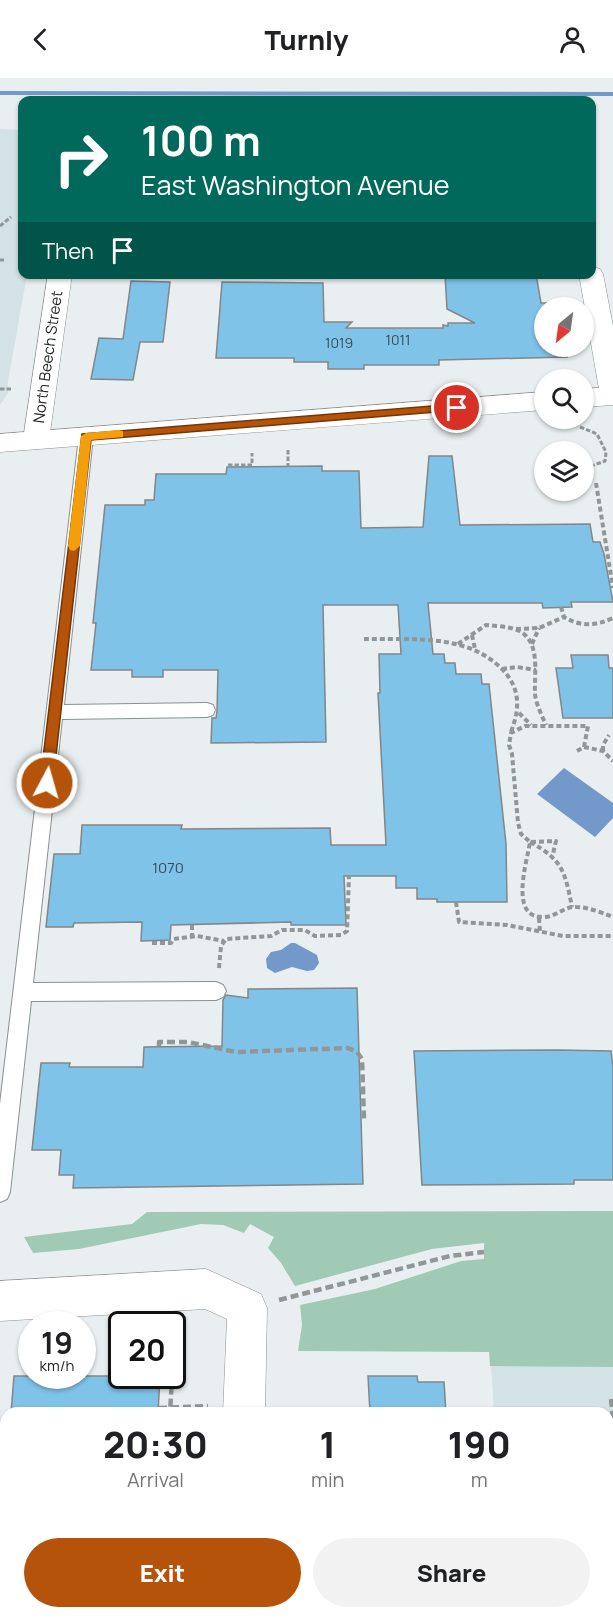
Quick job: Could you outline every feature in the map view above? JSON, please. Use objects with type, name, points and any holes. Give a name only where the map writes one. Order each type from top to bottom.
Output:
[{"type":"street","name":"North Beech Street","points":[[36,440],[59,279]]},
{"type":"street","points":[[592,279],[613,396],[594,397]]},
{"type":"street","points":[[0,443],[534,402]]},
{"type":"street","points":[[0,1301],[206,1289],[247,1308],[244,1407]]},
{"type":"lane","points":[[0,1192],[86,436]]},
{"type":"lane","points":[[55,712],[207,710]]},
{"type":"lane","points":[[23,992],[219,985]]},
{"type":"path","points":[[0,226],[11,217]]},
{"type":"path","points":[[0,390],[13,389]]},
{"type":"path","points":[[585,429],[597,434],[606,452],[605,461],[594,465]]},
{"type":"path","points":[[288,450],[288,466]]},
{"type":"path","points":[[228,465],[252,465],[252,453]]},
{"type":"path","points":[[596,483],[613,588]]},
{"type":"path","points":[[561,608],[564,617],[576,625],[601,624],[613,618]]},
{"type":"path","points":[[457,644],[486,625],[516,629],[539,628],[564,617]]},
{"type":"path","points":[[539,628],[532,644],[536,670],[535,697],[546,725]]},
{"type":"path","points":[[516,629],[532,644]]},
{"type":"path","points":[[472,635],[476,650]]},
{"type":"path","points":[[364,639],[457,644],[491,658],[502,669],[516,688],[520,700],[519,712],[509,745],[521,834],[530,842],[553,854],[567,875],[572,907]]},
{"type":"path","points":[[502,669],[517,667],[536,670]]},
{"type":"path","points":[[519,712],[531,726]]},
{"type":"path","points":[[511,733],[525,726],[588,726],[584,747]]},
{"type":"path","points":[[603,752],[603,746],[609,735]]},
{"type":"path","points":[[577,751],[584,747],[603,752],[613,761]]},
{"type":"path","points":[[530,842],[556,841],[553,854]]},
{"type":"path","points":[[530,842],[521,895],[522,903],[528,911],[539,918],[550,917],[572,907],[613,917]]},
{"type":"path","points":[[152,943],[171,943],[174,939],[192,937],[224,941],[237,937],[272,936],[282,930],[305,930],[315,936],[341,935],[347,932],[349,926],[349,876]]},
{"type":"path","points":[[456,902],[459,922],[507,925],[563,936],[613,936]]},
{"type":"path","points":[[539,918],[540,932]]},
{"type":"path","points":[[192,925],[192,937]]},
{"type":"path","points":[[219,985],[220,946],[224,941]]},
{"type":"path","points":[[159,1046],[159,1042],[188,1042],[236,1052],[348,1048],[357,1052],[362,1059],[364,1119]]},
{"type":"path","points":[[225,1042],[225,1049]]},
{"type":"path","points":[[247,1308],[450,1256],[484,1252]]},
{"type":"path","points":[[171,1407],[172,1389]]},
{"type":"path","points":[[611,1400],[612,1407]]},
{"type":"path","points":[[184,1407],[189,1406]]},
{"type":"shaded area","points":[[0,129],[18,130],[18,279],[26,279],[8,381],[8,393],[0,405]]},
{"type":"shaded area","points":[[613,1211],[613,1407],[494,1407],[484,1243]]},
{"type":"green space","points":[[613,1211],[613,1367],[490,1366],[489,1352],[298,1351],[302,1325],[300,1305],[375,1289],[461,1261],[484,1259],[484,1243],[432,1249],[295,1286],[281,1263],[268,1248],[274,1237],[250,1224],[244,1233],[223,1225],[201,1224],[79,1249],[33,1253],[24,1237],[132,1224],[147,1212]]},
{"type":"water","points":[[564,768],[613,803],[613,818],[595,837],[537,794]]},
{"type":"water","points":[[291,943],[317,955],[319,963],[314,970],[307,971],[292,967],[275,973],[267,968],[266,959],[271,952],[281,950]]},
{"type":"building","points":[[445,279],[537,279],[540,297],[534,297],[534,357],[567,357],[439,360],[439,365],[364,365],[364,369],[328,369],[328,362],[294,362],[294,358],[216,358],[222,282],[323,283],[324,322],[352,322],[346,328],[443,328],[443,325],[448,326],[448,323],[475,323],[447,309]]},
{"type":"building","points":[[131,281],[170,282],[163,342],[140,342],[133,380],[91,379],[99,338],[123,339]]},
{"type":"building","points":[[429,456],[452,456],[460,525],[590,524],[593,542],[600,542],[604,554],[613,602],[571,602],[572,607],[543,608],[542,603],[428,603],[433,654],[444,654],[445,663],[455,663],[456,674],[481,674],[482,684],[489,684],[506,844],[507,902],[437,902],[437,899],[417,899],[417,888],[396,888],[396,876],[344,876],[346,925],[291,925],[291,922],[171,925],[170,940],[141,941],[142,922],[74,923],[73,927],[46,927],[54,854],[80,854],[82,825],[182,825],[181,829],[330,828],[331,845],[386,845],[378,693],[380,693],[379,654],[401,654],[398,605],[323,605],[326,742],[211,743],[212,718],[216,718],[217,711],[218,670],[163,670],[163,677],[132,677],[132,670],[91,670],[96,623],[93,623],[105,505],[145,505],[145,500],[154,500],[156,474],[226,474],[227,467],[322,466],[322,471],[359,471],[361,528],[423,527]]},
{"type":"building","points":[[571,655],[608,655],[609,668],[613,668],[613,718],[563,718],[556,668],[573,668]]},
{"type":"building","points":[[357,988],[363,1184],[73,1188],[74,1175],[59,1175],[61,1150],[32,1150],[41,1063],[70,1063],[69,1067],[143,1067],[144,1047],[222,1046],[223,1000],[226,995],[248,998],[248,989]]},
{"type":"building","points":[[414,1051],[611,1051],[613,1180],[574,1180],[574,1184],[422,1185]]},
{"type":"building","points":[[14,1376],[18,1376],[18,1389],[96,1389],[96,1376],[108,1376],[108,1389],[159,1389],[158,1407],[11,1407]]},
{"type":"building","points":[[368,1376],[417,1376],[418,1382],[444,1382],[446,1407],[370,1407]]},
{"type":"waterway","points":[[0,93],[613,94]]},
{"type":"slow traffic","points":[[74,546],[86,436],[119,434]]},
{"type":"route","points":[[47,783],[86,436],[457,408]]}]
